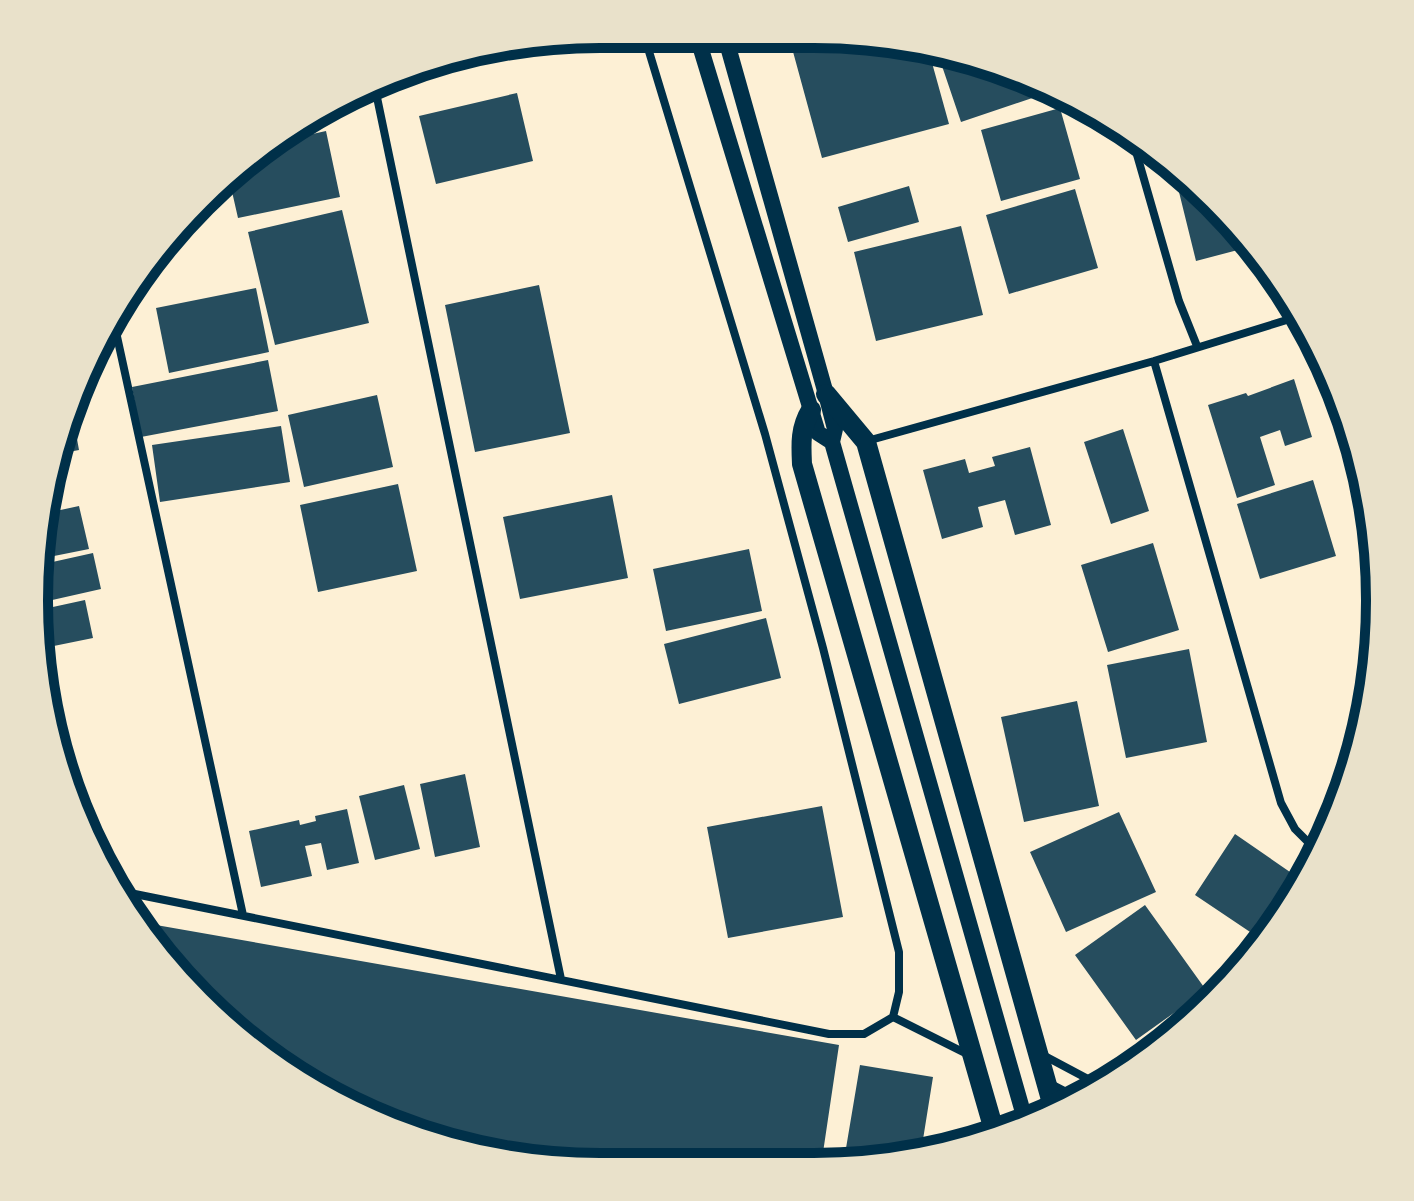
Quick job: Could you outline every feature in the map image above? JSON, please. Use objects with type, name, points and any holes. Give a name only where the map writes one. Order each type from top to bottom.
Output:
[{"type":"highway","points":[[826,394],[866,442],[1051,1099]]},
{"type":"highway","points":[[811,410],[802,431],[802,464],[992,1124]]},
{"type":"main road","points":[[701,48],[818,433],[832,442]]},
{"type":"main road","points":[[728,48],[826,394],[835,429],[832,442],[1023,1112]]},
{"type":"street","points":[[132,893],[829,1034],[864,1034],[893,1017],[899,992],[899,952],[823,648],[765,434],[648,48]]},
{"type":"street","points":[[377,96],[561,979]]},
{"type":"street","points":[[1136,152],[1179,301],[1197,346]]},
{"type":"street","points":[[866,442],[1154,361],[1289,319]]},
{"type":"street","points":[[117,334],[243,915]]},
{"type":"street","points":[[1154,361],[1281,803],[1295,829],[1310,844]]},
{"type":"street","points":[[893,1017],[974,1057]]},
{"type":"street","points":[[1040,1054],[1089,1080]]},
{"type":"street","points":[[1047,1081],[1066,1092]]},
{"type":"building","points":[[792,48],[850,49],[932,61],[949,124],[822,158]]},
{"type":"building","points":[[941,64],[991,77],[1038,96],[961,122]]},
{"type":"building","points":[[517,93],[533,161],[436,184],[419,116]]},
{"type":"building","points":[[1060,108],[1080,179],[1001,201],[981,130]]},
{"type":"building","points":[[326,131],[340,197],[238,218],[231,189],[301,136]]},
{"type":"building","points":[[909,186],[919,222],[848,242],[838,207]]},
{"type":"building","points":[[1075,189],[1098,268],[1009,294],[986,215]]},
{"type":"building","points":[[1184,191],[1240,249],[1196,261],[1179,192]]},
{"type":"building","points":[[342,210],[369,323],[275,345],[248,232]]},
{"type":"building","points":[[961,226],[983,315],[876,341],[854,252]]},
{"type":"building","points":[[539,285],[570,433],[475,452],[445,305]]},
{"type":"building","points":[[256,288],[269,352],[169,373],[156,308]]},
{"type":"building","points":[[268,360],[278,411],[141,437],[132,387]]},
{"type":"building","points":[[1294,379],[1312,437],[1285,446],[1280,430],[1260,437],[1275,485],[1237,498],[1208,405],[1246,393],[1248,396]]},
{"type":"building","points":[[1323,388],[1337,423],[1341,437],[1338,438]]},
{"type":"building","points":[[377,395],[393,467],[304,487],[288,415]]},
{"type":"building","points":[[281,426],[290,482],[160,502],[152,445]]},
{"type":"building","points":[[75,429],[79,450],[69,452]]},
{"type":"building","points":[[1123,429],[1149,511],[1111,524],[1084,442]]},
{"type":"building","points":[[1030,447],[1051,525],[1015,535],[1005,500],[978,507],[983,527],[942,539],[923,470],[965,459],[969,473],[995,466],[992,457]]},
{"type":"building","points":[[1313,480],[1336,556],[1260,579],[1237,504]]},
{"type":"building","points":[[398,484],[417,571],[318,592],[300,505]]},
{"type":"building","points":[[612,495],[628,578],[520,599],[503,517]]},
{"type":"building","points":[[79,506],[89,549],[50,557],[56,511]]},
{"type":"building","points":[[1153,543],[1179,630],[1108,652],[1081,565]]},
{"type":"building","points":[[749,549],[762,611],[666,631],[653,569]]},
{"type":"building","points":[[93,553],[101,589],[48,601],[49,563]]},
{"type":"building","points":[[85,600],[93,638],[50,647],[48,608]]},
{"type":"building","points":[[766,618],[781,678],[679,704],[664,644]]},
{"type":"building","points":[[1189,649],[1207,742],[1126,758],[1107,665]]},
{"type":"building","points":[[1077,701],[1099,806],[1024,822],[1001,717]]},
{"type":"building","points":[[465,774],[480,847],[435,857],[420,784]]},
{"type":"building","points":[[404,785],[420,849],[375,860],[359,796]]},
{"type":"building","points":[[822,806],[843,917],[728,938],[707,827]]},
{"type":"building","points":[[347,809],[359,863],[327,870],[321,843],[305,846],[312,876],[261,887],[249,831],[299,820],[300,825],[316,821],[315,816]]},
{"type":"building","points":[[1119,812],[1156,892],[1066,932],[1030,852]]},
{"type":"building","points":[[1235,834],[1293,874],[1254,934],[1195,895]]},
{"type":"building","points":[[1145,905],[1206,989],[1136,1040],[1075,955]]},
{"type":"building","points":[[153,925],[839,1045],[823,1153],[564,1152],[493,1142],[423,1124],[389,1111],[324,1079],[294,1060],[236,1016],[210,991]]},
{"type":"building","points":[[860,1065],[933,1077],[923,1142],[845,1152]]}]
